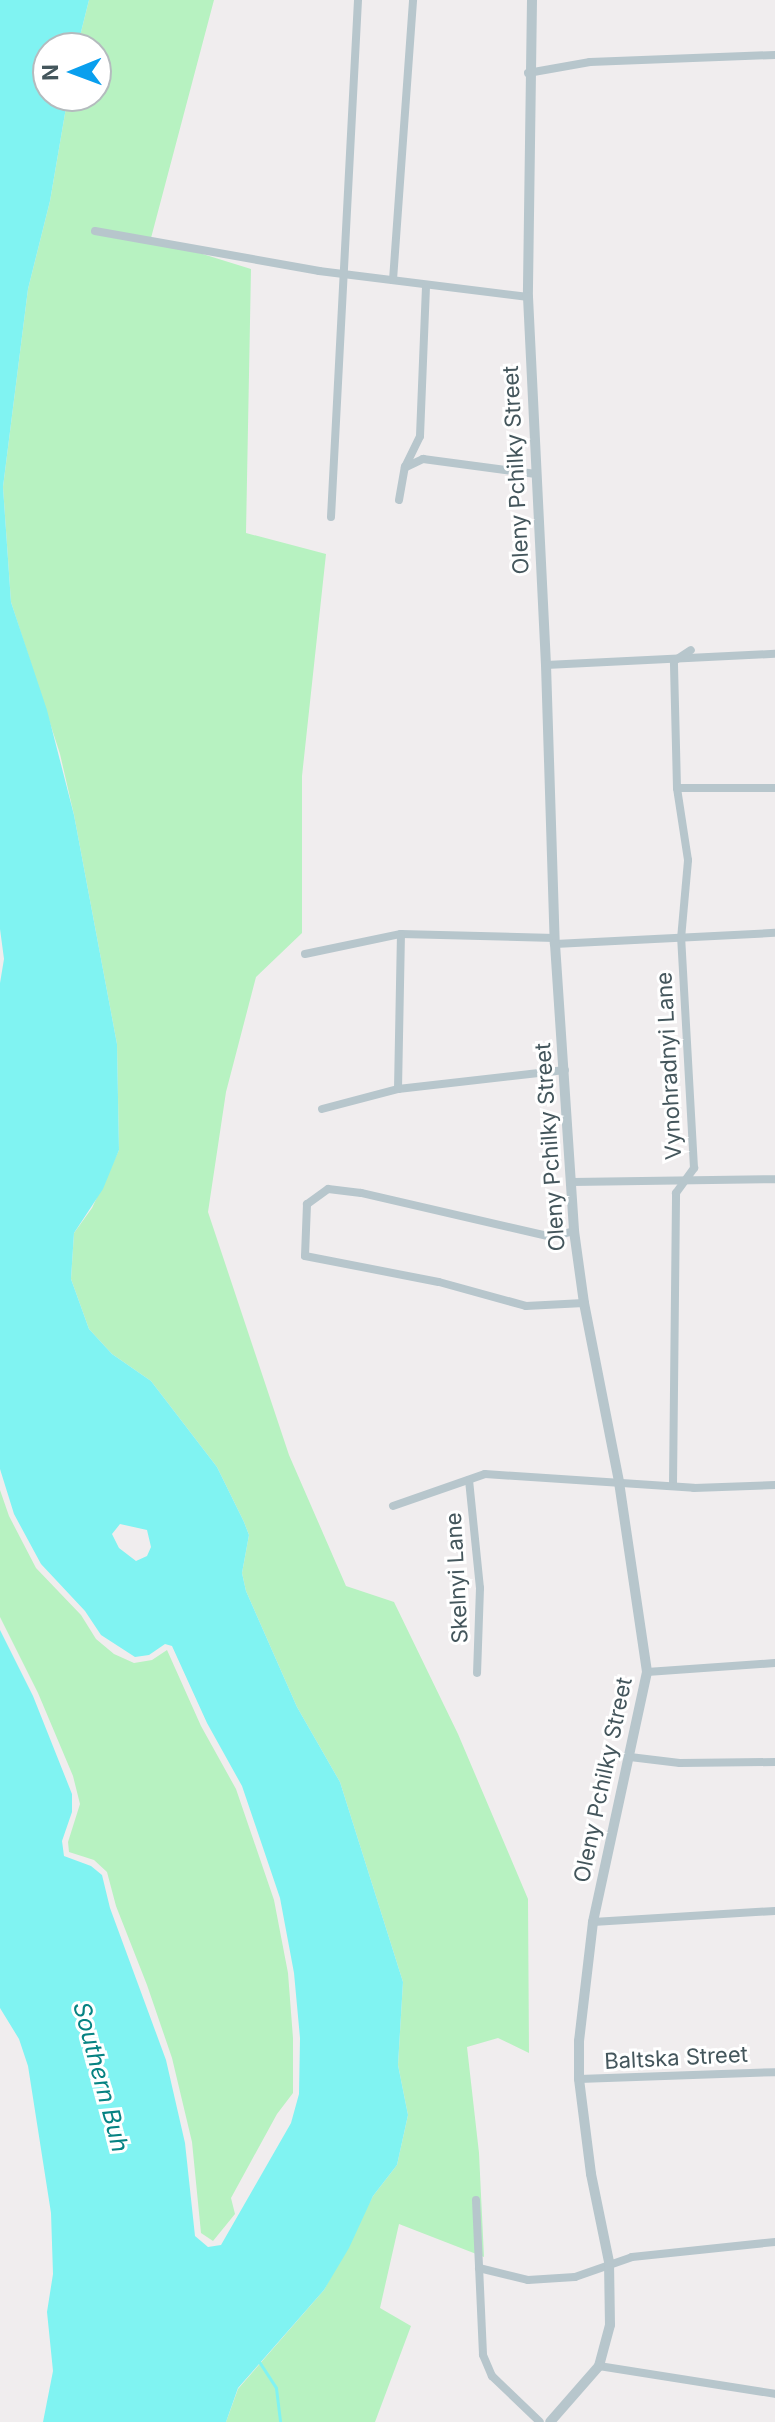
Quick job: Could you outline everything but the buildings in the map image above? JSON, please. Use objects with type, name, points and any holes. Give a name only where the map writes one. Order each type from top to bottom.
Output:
[{"type":"street","points":[[331,517],[358,0]]},
{"type":"street","points":[[393,280],[413,0]]},
{"type":"street","name":"Oleny Pchilky Street","points":[[532,0],[528,73],[528,297],[546,665],[555,941],[574,1231],[584,1303],[619,1482],[647,1672],[593,1922],[582,2004],[579,2079],[591,2174],[609,2262],[610,2325],[599,2366],[550,2422]]},
{"type":"street","points":[[528,73],[590,62],[775,55]]},
{"type":"street","points":[[95,231],[342,274],[528,297]]},
{"type":"street","points":[[399,500],[405,467],[420,436],[426,286]]},
{"type":"street","points":[[405,467],[423,459],[536,474]]},
{"type":"street","points":[[674,661],[691,650]]},
{"type":"street","points":[[546,665],[775,654]]},
{"type":"street","name":"Vynohradnyi Lane","points":[[673,1485],[676,1193],[694,1168],[681,939],[688,860],[677,788],[674,661]]},
{"type":"street","points":[[677,788],[775,788]]},
{"type":"street","points":[[305,954],[401,934],[555,941],[681,939],[775,933]]},
{"type":"street","points":[[398,1089],[401,934]]},
{"type":"street","points":[[322,1109],[398,1089],[565,1070]]},
{"type":"street","points":[[572,1182],[775,1179]]},
{"type":"street","points":[[574,1231],[552,1237],[503,1229],[361,1193],[328,1189],[307,1204],[305,1256],[439,1282],[526,1306],[584,1303]]},
{"type":"street","name":"Skelnyi Lane","points":[[393,1506],[485,1474],[694,1488],[775,1485]]},
{"type":"street","name":"Skelnyi Lane","points":[[469,1480],[480,1588],[477,1673]]},
{"type":"street","points":[[647,1672],[775,1663]]},
{"type":"street","points":[[630,1757],[680,1763],[775,1762]]},
{"type":"street","points":[[593,1922],[775,1911]]},
{"type":"street","name":"Baltska Street","points":[[579,2079],[775,2072]]},
{"type":"street","points":[[476,2200],[483,2355],[492,2376],[540,2422]]},
{"type":"street","points":[[479,2268],[528,2280],[575,2277],[595,2272],[609,2262],[775,2242]]},
{"type":"street","points":[[599,2366],[775,2394]]},
{"type":"green space","points":[[89,0],[214,0],[151,238],[251,269],[246,533],[326,554],[302,776],[302,933],[256,977],[226,1092],[208,1212],[289,1455],[346,1586],[394,1602],[458,1734],[528,1899],[529,2053],[498,2038],[467,2047],[479,2153],[484,2257],[399,2224],[380,2308],[411,2326],[375,2422],[226,2422],[238,2389],[324,2290],[373,2196],[397,2165],[408,2115],[398,2065],[403,1982],[340,1782],[297,1707],[246,1591],[242,1573],[249,1535],[244,1522],[217,1467],[151,1381],[112,1354],[89,1329],[71,1279],[74,1233],[92,1208],[119,1150],[117,1044],[60,754],[11,602],[3,487],[28,289],[50,201],[65,112],[112,112],[112,32],[81,32]]},
{"type":"green space","points":[[0,1490],[9,1516],[36,1568],[81,1615],[96,1639],[114,1654],[134,1663],[152,1660],[167,1650],[201,1726],[236,1789],[274,1900],[288,1973],[293,2093],[277,2114],[231,2198],[235,2214],[213,2241],[201,2233],[192,2142],[172,2058],[116,1906],[107,1872],[94,1860],[69,1852],[68,1842],[80,1804],[73,1776],[38,1693],[0,1617]]},
{"type":"water","name":"Southern Buh","points":[[0,0],[89,0],[81,32],[32,32],[32,112],[65,112],[50,201],[28,289],[3,487],[11,602],[47,710],[74,815],[117,1044],[119,1150],[103,1189],[74,1233],[71,1279],[89,1329],[112,1354],[151,1381],[217,1467],[244,1522],[249,1535],[242,1573],[246,1591],[297,1707],[340,1782],[403,1982],[398,2065],[408,2115],[397,2165],[373,2196],[349,2248],[324,2290],[238,2388],[226,2422],[43,2422],[53,2371],[47,2312],[53,2274],[51,2213],[28,2066],[19,2039],[0,2008],[0,1630],[33,1696],[72,1794],[72,1812],[62,1841],[64,1856],[91,1866],[102,1875],[110,1908],[166,2060],[185,2143],[195,2236],[208,2247],[221,2245],[291,2123],[299,2094],[300,2038],[294,1973],[280,1898],[242,1786],[207,1723],[172,1646],[165,1644],[149,1655],[135,1657],[101,1635],[85,1611],[41,1564],[14,1514],[0,1469],[0,983],[4,959],[0,929]],"holes":[[[120,1524],[147,1530],[151,1547],[147,1556],[136,1561],[119,1548],[112,1534]]]},
{"type":"waterway","points":[[258,2360],[276,2388],[280,2422]]}]
